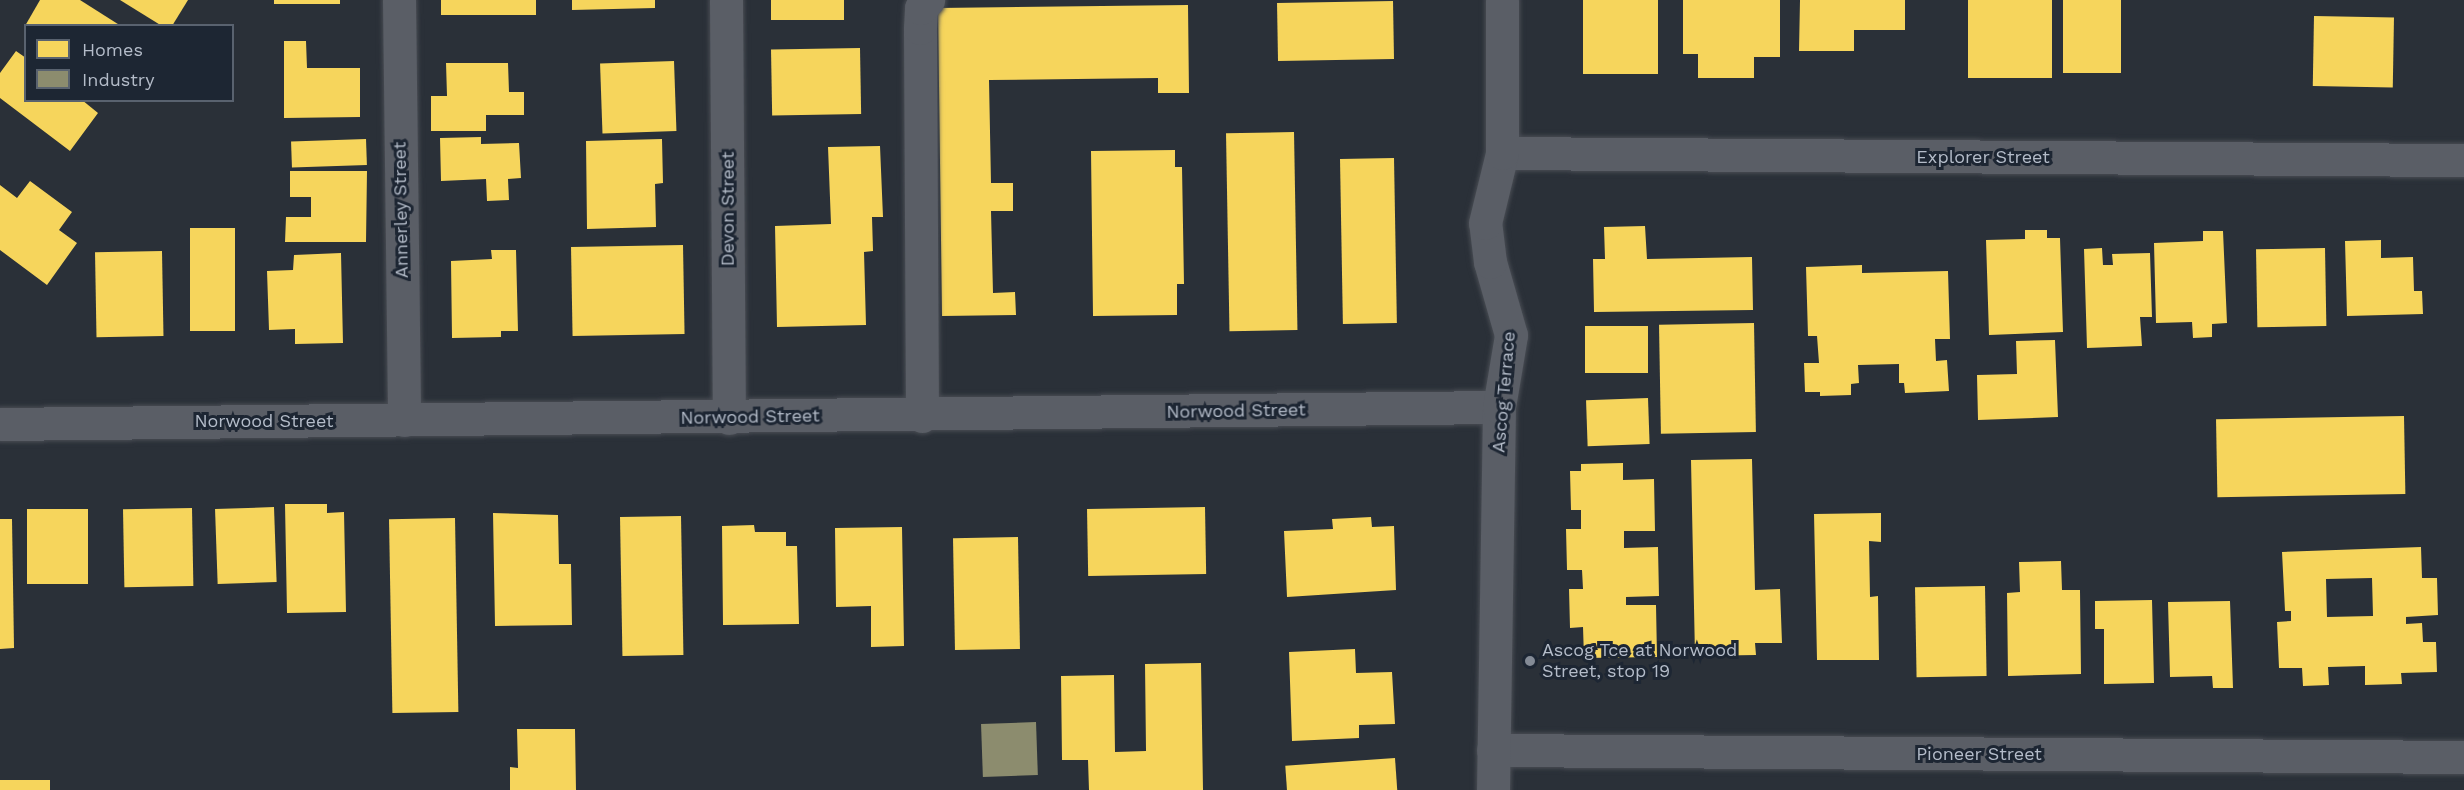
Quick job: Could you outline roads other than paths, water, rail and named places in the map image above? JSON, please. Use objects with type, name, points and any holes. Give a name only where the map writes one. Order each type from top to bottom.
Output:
[{"type":"street","name":"Annerley Street","points":[[399,0],[404,420]]},
{"type":"street","name":"Devon Street","points":[[726,0],[729,418]]},
{"type":"street","points":[[922,416],[920,28],[921,8],[928,0]]},
{"type":"street","name":"Ascog Terrace","points":[[1493,790],[1499,407],[1511,335],[1490,262],[1485,223],[1502,153],[1502,0]]},
{"type":"street","name":"Explorer Street","points":[[1502,153],[2464,160]]},
{"type":"street","name":"Norwood Street","points":[[0,424],[922,416],[1499,407]]},
{"type":"street","name":"Pioneer Street","points":[[1493,750],[2464,757]]},
{"type":"place","name":"Ascog Tce at Norwood Street, stop 19","points":[[1530,661]]}]
